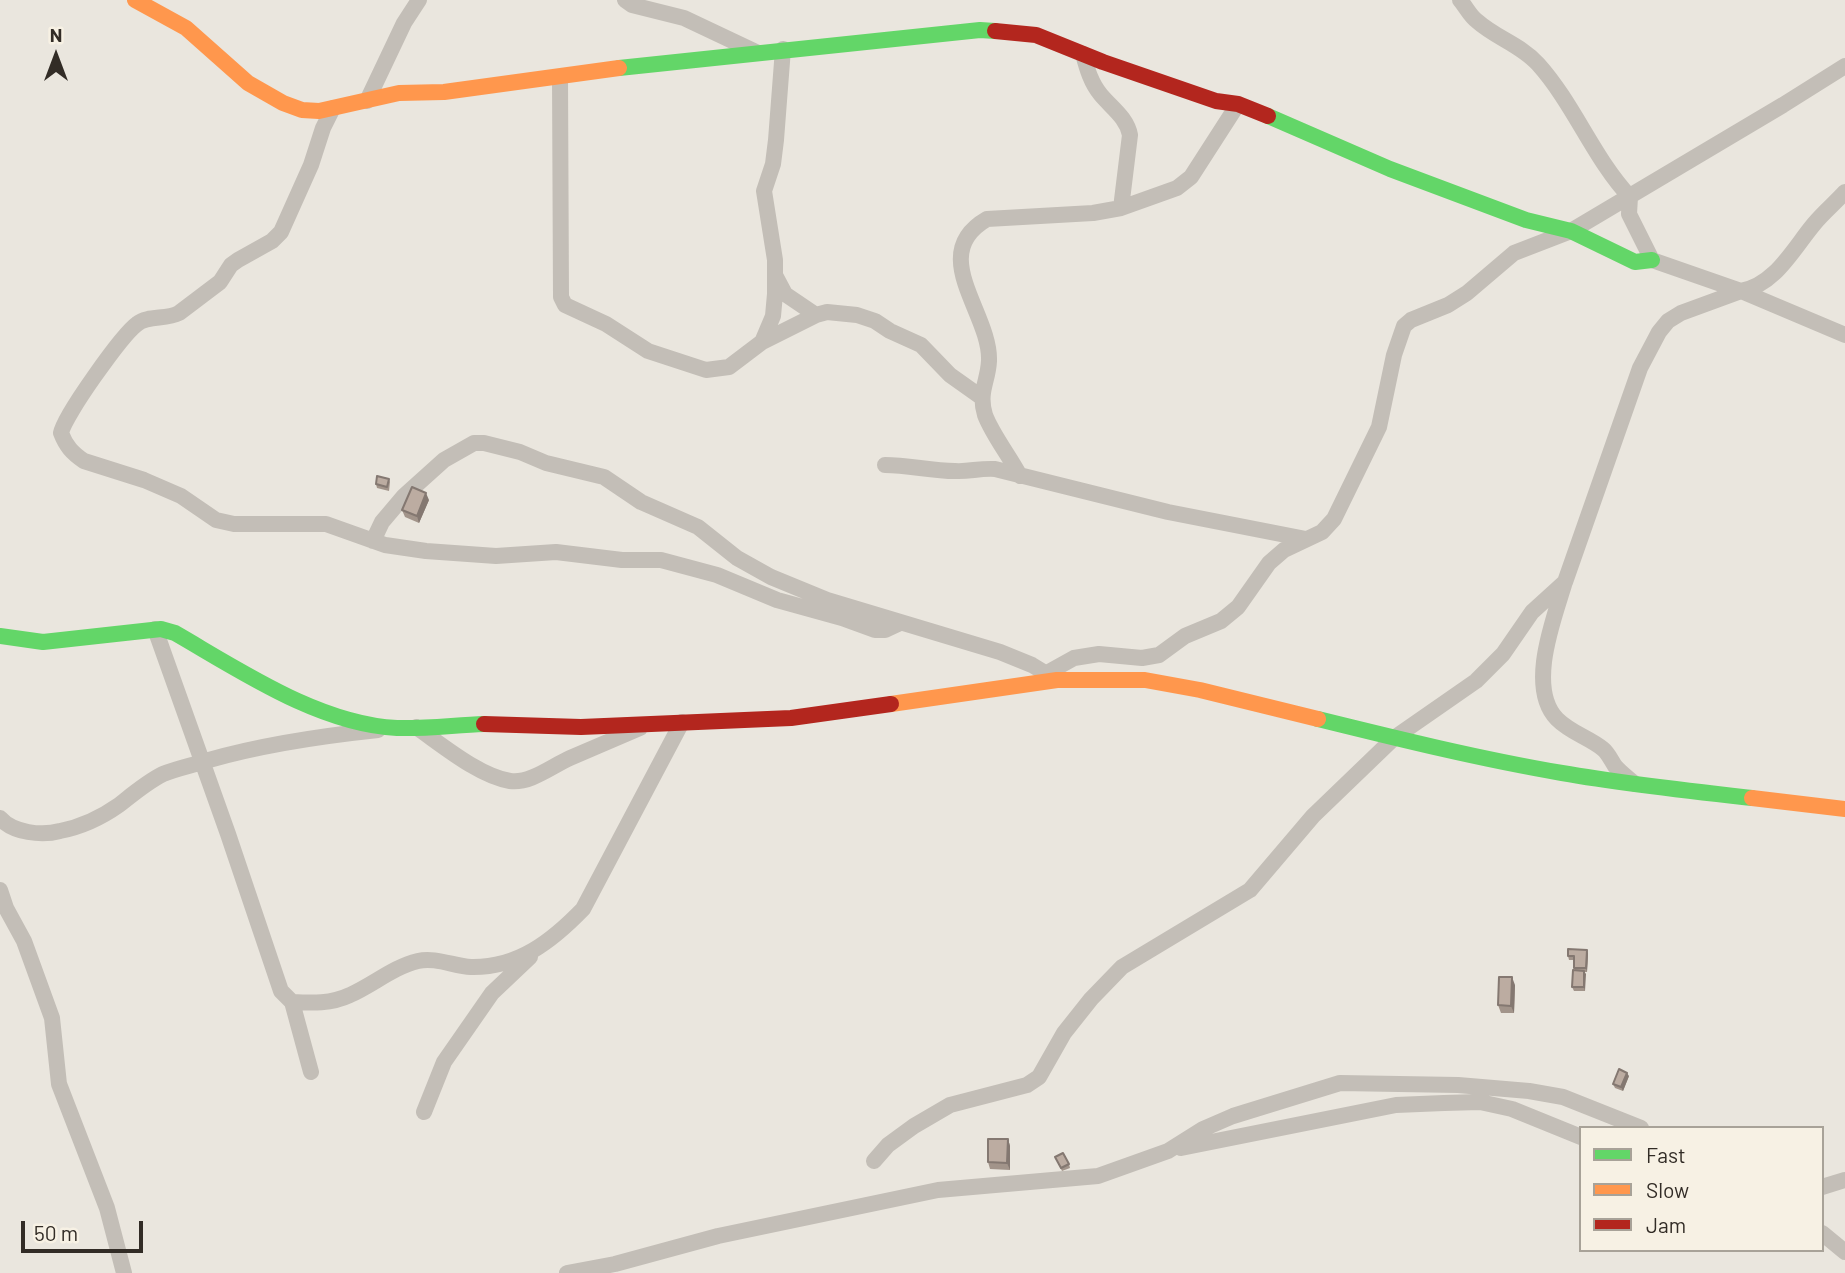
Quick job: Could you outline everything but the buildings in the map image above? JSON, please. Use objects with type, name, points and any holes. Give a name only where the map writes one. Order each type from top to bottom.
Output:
[{"type":"street","points":[[135,0],[186,28],[248,83],[284,103],[302,110],[319,111],[399,93],[444,92],[538,77],[560,77],[598,70],[783,49],[921,38],[980,30],[1036,36],[1216,101],[1238,104],[1390,169],[1526,220],[1571,232],[1635,262],[1651,260],[1741,291],[1845,335]]},
{"type":"street","points":[[367,101],[404,23],[419,0]]},
{"type":"street","points":[[625,0],[632,5],[684,18],[758,52]]},
{"type":"street","points":[[1461,0],[1475,20],[1520,48],[1539,65],[1590,138],[1612,178],[1630,197],[1629,214],[1651,260]]},
{"type":"street","points":[[762,342],[772,316],[775,277],[764,191],[776,140],[783,49]]},
{"type":"street","points":[[1083,54],[1090,78],[1099,94],[1129,126],[1121,208]]},
{"type":"street","points":[[1052,677],[1074,658],[1100,654],[1142,658],[1159,654],[1185,636],[1221,621],[1238,607],[1269,563],[1284,550],[1322,532],[1334,519],[1379,427],[1394,355],[1404,327],[1411,320],[1448,305],[1467,293],[1514,253],[1571,232],[1845,66]]},
{"type":"street","points":[[560,77],[561,297],[565,305],[606,324],[648,351],[706,370],[729,367],[762,342],[816,314],[842,313],[875,321],[921,345],[950,375],[981,397]]},
{"type":"street","points":[[1020,476],[986,417],[981,397],[989,361],[959,257],[964,240],[974,227],[986,219],[1093,213],[1121,208],[1177,188],[1191,177],[1238,104]]},
{"type":"street","points":[[332,108],[311,165],[281,232],[272,241],[231,265],[220,282],[179,313],[135,325],[68,414],[61,433],[67,447],[84,461],[144,480],[180,496],[216,520],[234,524],[326,524],[385,545],[426,551],[496,556],[555,552],[622,560],[661,560],[717,575],[777,600],[875,630],[885,630],[900,623]]},
{"type":"street","points":[[1636,785],[1617,769],[1604,749],[1576,734],[1550,710],[1545,698],[1544,660],[1565,582],[1640,368],[1659,332],[1668,321],[1681,313],[1752,289],[1779,269],[1815,223],[1845,192]]},
{"type":"street","points":[[775,277],[785,294],[816,314]]},
{"type":"street","points":[[373,541],[382,522],[404,496],[444,460],[478,442],[604,477],[640,502],[698,527],[737,558],[771,577],[827,600],[1000,652],[1052,677]]},
{"type":"street","points":[[886,465],[908,464],[956,472],[976,468],[1168,512],[1306,539]]},
{"type":"street","points":[[874,1161],[888,1145],[950,1105],[1027,1085],[1039,1077],[1065,1033],[1091,999],[1122,967],[1250,890],[1313,816],[1394,738],[1476,681],[1503,654],[1532,611],[1565,582]]},
{"type":"street","points":[[155,629],[281,991],[292,1002],[311,1072]]},
{"type":"street","points":[[0,636],[43,642],[155,629],[175,633],[279,692],[342,718],[396,729]]},
{"type":"street","points":[[0,818],[8,826],[34,833],[58,832],[82,825],[116,807],[161,775],[255,747],[304,738],[416,727],[490,724],[580,727],[791,718],[1052,677],[1145,680],[1200,690],[1394,738],[1559,773],[1636,785],[1845,808]]},
{"type":"street","points":[[424,1112],[444,1062],[492,993],[583,909],[682,722]]},
{"type":"street","points":[[416,727],[466,761],[497,778],[513,782],[533,777],[569,758],[652,723]]},
{"type":"street","points":[[0,890],[6,908],[24,941],[51,1018],[59,1084],[107,1208],[124,1273]]},
{"type":"street","points":[[292,1002],[321,1003],[350,995],[419,960],[471,967],[505,963],[539,948]]},
{"type":"street","points":[[1168,1151],[1203,1129],[1233,1116],[1340,1083],[1458,1085],[1529,1091],[1563,1097],[1636,1126]]},
{"type":"street","points":[[566,1273],[615,1265],[718,1236],[939,1190],[1098,1177],[1168,1151],[1396,1105],[1480,1102],[1512,1109],[1579,1136]]},
{"type":"street","points":[[1824,1186],[1845,1180]]},
{"type":"street","points":[[1824,1235],[1845,1252]]},
{"type":"traffic: fast","points":[[619,68],[980,30],[995,31]]},
{"type":"traffic: fast","points":[[1268,116],[1390,169],[1526,220],[1571,231],[1635,262],[1652,260]]},
{"type":"traffic: fast","points":[[0,636],[43,642],[161,629],[175,633],[282,693],[339,717],[397,728],[484,724]]},
{"type":"traffic: fast","points":[[1318,719],[1531,767],[1633,784],[1752,798]]},
{"type":"traffic: slow","points":[[135,0],[186,28],[248,83],[283,103],[302,110],[319,111],[399,93],[444,92],[619,68]]},
{"type":"traffic: slow","points":[[891,704],[1057,680],[1145,680],[1200,690],[1318,719]]},
{"type":"traffic: slow","points":[[1752,798],[1845,809]]},
{"type":"traffic: jam","points":[[995,31],[1036,35],[1103,62],[1268,116]]},
{"type":"traffic: jam","points":[[484,724],[581,727],[791,718],[891,704]]}]
